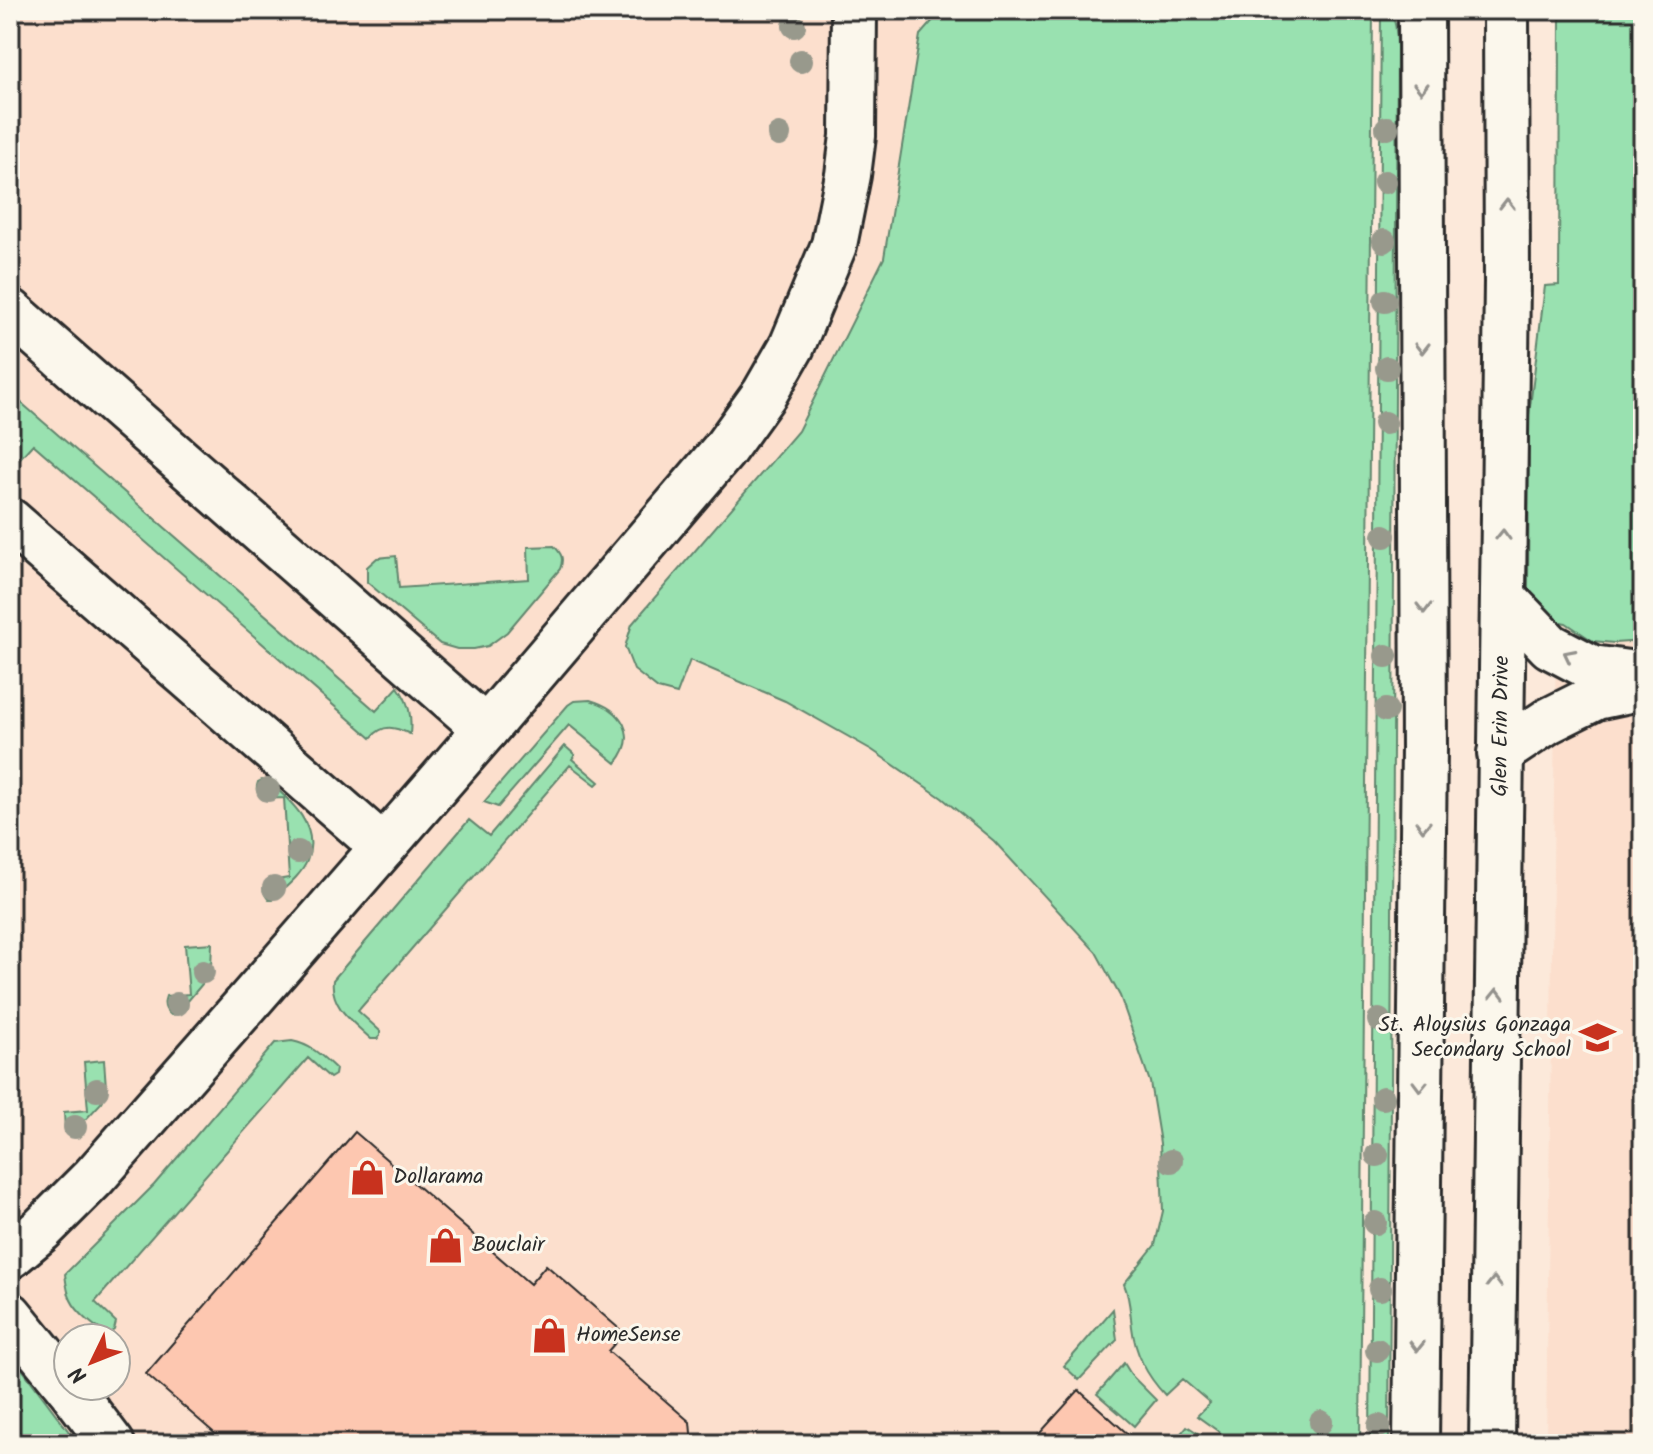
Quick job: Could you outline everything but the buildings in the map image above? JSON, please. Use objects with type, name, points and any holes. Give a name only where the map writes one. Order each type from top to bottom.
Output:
[{"type":"street","points":[[10,1256],[94,1177],[383,847],[724,450],[765,393],[792,346],[834,245],[853,136],[854,10]]},
{"type":"street","points":[[1416,1444],[1424,748],[1421,10]]},
{"type":"street","name":"Glen Erin Drive","points":[[1492,1444],[1507,282],[1506,10]]},
{"type":"street","points":[[10,311],[486,729]]},
{"type":"street","points":[[10,521],[383,847]]},
{"type":"street","points":[[1503,597],[1550,646],[1592,668],[1643,675]]},
{"type":"street","points":[[1500,753],[1548,721],[1596,697],[1643,687]]},
{"type":"street","points":[[10,1315],[52,1366]]},
{"type":"street","points":[[80,1402],[112,1444]]},
{"type":"shaded area","points":[[10,10],[942,10],[920,35],[884,258],[798,431],[632,624],[690,660],[785,701],[872,750],[942,798],[994,841],[1096,952],[1120,996],[1150,1082],[1160,1143],[1163,1211],[1155,1245],[1124,1284],[1129,1296],[1137,1349],[1153,1382],[1165,1395],[1181,1379],[1210,1403],[1198,1416],[1236,1444],[10,1444]]},
{"type":"shaded area","name":"St. Aloysius Gonzaga Secondary School","points":[[1643,10],[1643,1444],[1546,1444],[1558,460],[1559,88]]},
{"type":"green space","points":[[942,10],[1373,10],[1360,1444],[1236,1444],[1197,1416],[1210,1403],[1182,1379],[1165,1395],[1148,1372],[1136,1346],[1124,1284],[1155,1245],[1163,1211],[1160,1143],[1150,1082],[1120,996],[1096,952],[994,841],[942,798],[872,750],[785,701],[690,660],[677,694],[658,689],[634,670],[625,647],[632,624],[798,431],[884,258],[920,35]]},
{"type":"green space","points":[[1381,10],[1391,10],[1397,47],[1389,1444],[1370,1444]]},
{"type":"green space","points":[[1563,10],[1643,10],[1643,220],[1640,220],[1643,256],[1643,641],[1593,641],[1566,623],[1544,619],[1528,588],[1529,415],[1545,286],[1559,285],[1560,20]]},
{"type":"green space","points":[[10,393],[376,711],[398,687],[409,709],[410,734],[385,728],[371,738],[33,444],[11,468]]},
{"type":"green space","points":[[554,546],[562,557],[560,569],[507,632],[488,646],[474,649],[457,649],[440,644],[367,582],[367,567],[377,558],[396,556],[399,588],[529,579],[528,547]]},
{"type":"green space","points":[[590,700],[611,710],[624,724],[626,742],[616,763],[569,725],[498,807],[484,802],[568,705],[574,701]]},
{"type":"green space","points":[[565,746],[575,755],[572,759],[599,782],[596,785],[570,765],[358,1011],[380,1031],[377,1039],[371,1039],[339,1006],[333,980],[469,820],[489,836]]},
{"type":"green space","points":[[267,780],[293,805],[307,825],[310,836],[304,867],[272,900],[264,893],[265,885],[289,878],[284,798],[262,799],[257,789],[258,782]]},
{"type":"green space","points":[[212,943],[208,977],[177,1014],[171,1015],[165,1007],[166,996],[189,994],[185,945]]},
{"type":"green space","points":[[292,1041],[305,1045],[336,1069],[335,1075],[330,1078],[308,1058],[95,1302],[116,1322],[90,1322],[71,1300],[65,1274],[154,1185],[275,1043]]},
{"type":"green space","points":[[104,1060],[106,1087],[102,1102],[74,1132],[65,1132],[64,1112],[88,1110],[84,1062]]},
{"type":"green space","points":[[1113,1309],[1117,1340],[1079,1380],[1064,1366]]},
{"type":"green space","points":[[10,1354],[78,1444],[30,1444],[10,1423]]},
{"type":"green space","points":[[1124,1363],[1132,1376],[1156,1400],[1134,1426],[1097,1394]]},
{"type":"green space","points":[[1187,1426],[1213,1443],[1215,1444],[1172,1444]]},
{"type":"place","name":"St. Aloysius Gonzaga Secondary School","points":[[1597,1038]]},
{"type":"place","name":"Dollarama","points":[[367,1177]]},
{"type":"place","name":"Bouclair","points":[[446,1245]]},
{"type":"place","name":"HomeSense","points":[[550,1335]]}]
